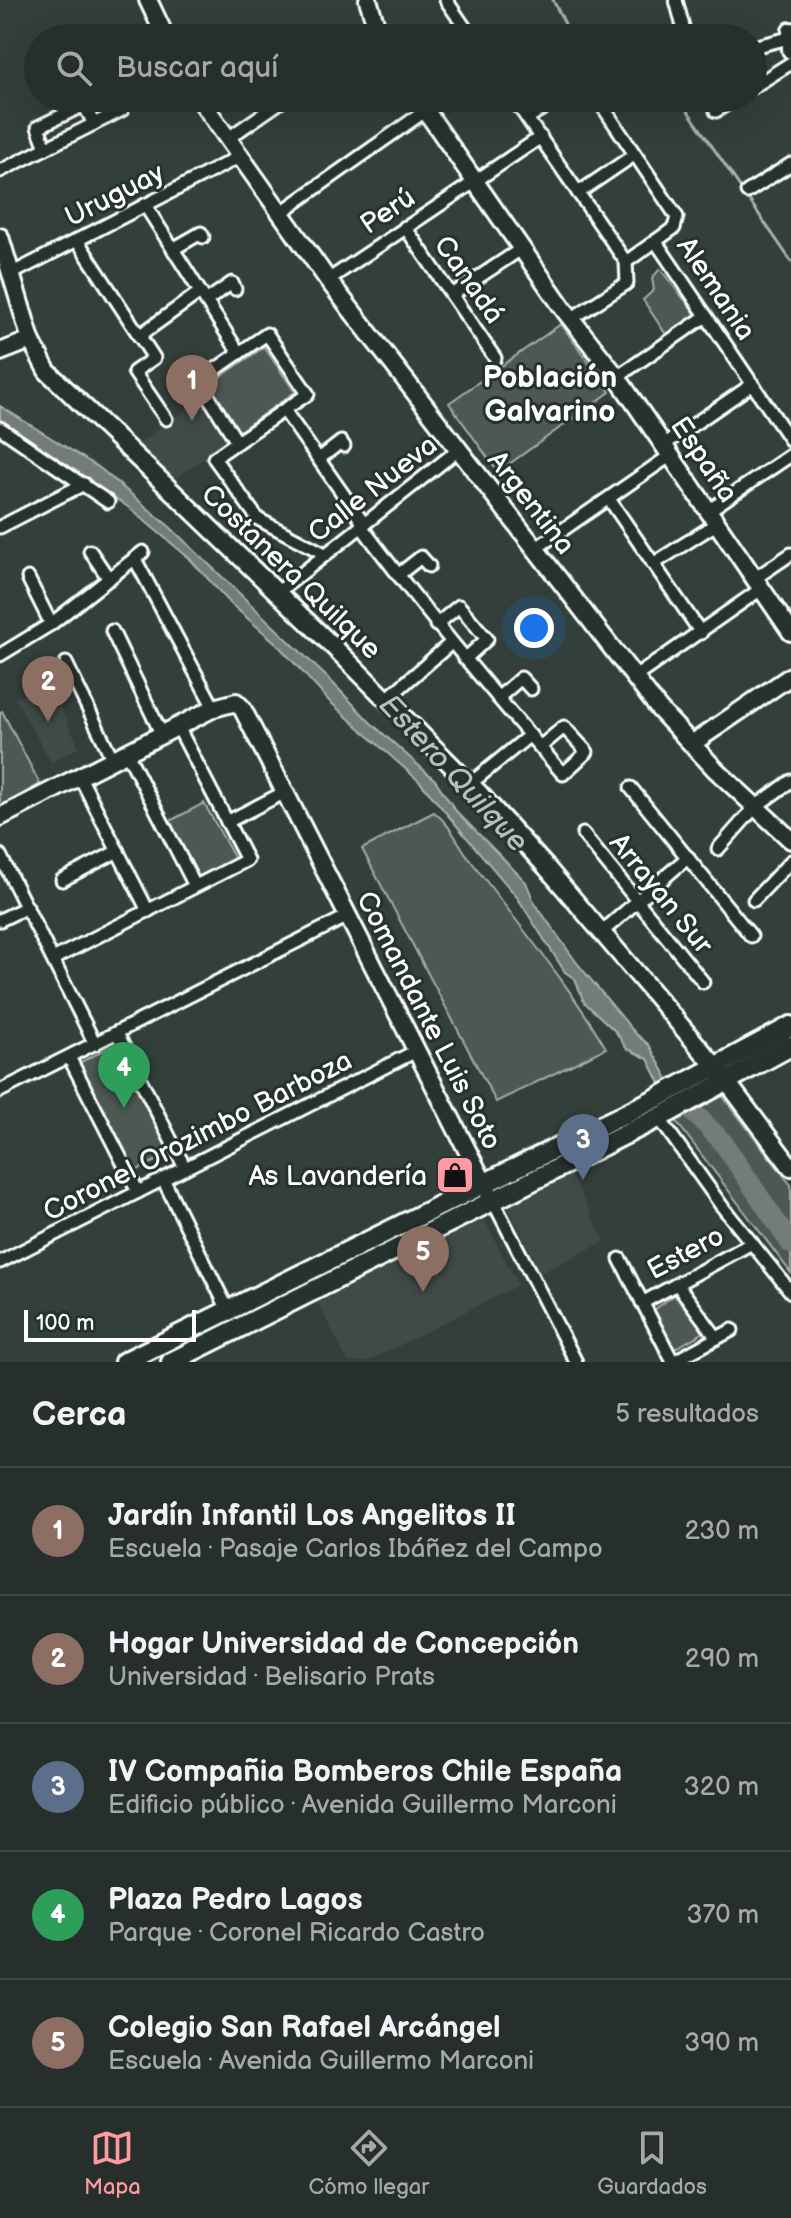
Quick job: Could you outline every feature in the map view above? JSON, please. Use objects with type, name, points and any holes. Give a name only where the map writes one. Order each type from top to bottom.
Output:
[{"type":"main road","points":[[721,1074],[791,1026]]},
{"type":"main road","points":[[171,1362],[576,1159],[721,1074],[791,1046]]},
{"type":"main road","points":[[124,1362],[567,1142],[661,1110]]},
{"type":"main road","points":[[567,1142],[576,1159]]},
{"type":"street","points":[[148,0],[159,24]]},
{"type":"street","points":[[368,0],[374,24]]},
{"type":"street","points":[[446,0],[462,24]]},
{"type":"street","points":[[676,0],[682,24]]},
{"type":"street","points":[[767,44],[790,40]]},
{"type":"street","points":[[767,78],[791,63]]},
{"type":"street","points":[[46,148],[38,127],[69,112]]},
{"type":"street","points":[[88,112],[94,124]]},
{"type":"street","points":[[0,171],[118,112]]},
{"type":"street","name":"Argentina","points":[[209,112],[328,280],[635,677],[693,743],[791,840]]},
{"type":"street","points":[[227,139],[266,112]]},
{"type":"street","points":[[279,214],[412,112]]},
{"type":"street","name":"España","points":[[426,112],[571,319],[617,377],[791,632]]},
{"type":"street","points":[[523,112],[626,262],[627,283],[571,319]]},
{"type":"street","points":[[527,118],[536,112]]},
{"type":"street","points":[[606,112],[677,217],[674,228],[626,262]]},
{"type":"street","name":"Perú","points":[[328,280],[541,137]]},
{"type":"street","points":[[578,193],[634,155]]},
{"type":"street","name":"Uruguay","points":[[11,274],[239,157]]},
{"type":"street","points":[[747,192],[791,164]]},
{"type":"street","points":[[145,205],[239,353]]},
{"type":"street","name":"Canadá","points":[[405,227],[495,358]]},
{"type":"street","points":[[173,249],[201,233],[203,237]]},
{"type":"street","name":"Costanera Quilque","points":[[0,237],[41,363],[387,699],[470,784],[602,932],[721,1074],[791,1167]]},
{"type":"street","points":[[77,240],[154,358],[134,372],[166,419]]},
{"type":"street","name":"Alemania","points":[[656,242],[791,441]]},
{"type":"street","points":[[452,295],[521,249]]},
{"type":"street","points":[[139,336],[203,296],[232,283],[235,289]]},
{"type":"street","points":[[617,377],[706,316]]},
{"type":"street","points":[[237,442],[202,386],[203,378],[267,334],[308,394],[214,458],[258,519],[325,554]]},
{"type":"street","points":[[0,352],[31,340]]},
{"type":"street","points":[[535,549],[609,499],[753,384]]},
{"type":"street","points":[[284,410],[398,575],[436,625],[540,747]]},
{"type":"street","points":[[0,428],[108,502]]},
{"type":"street","points":[[319,459],[341,442],[344,446]]},
{"type":"street","name":"Calle Nueva","points":[[277,593],[458,450]]},
{"type":"street","points":[[653,564],[791,455]]},
{"type":"street","points":[[0,527],[84,484]]},
{"type":"street","points":[[609,499],[701,633]]},
{"type":"street","points":[[90,551],[109,579]]},
{"type":"street","points":[[635,677],[701,633],[791,554]]},
{"type":"street","points":[[0,655],[51,624],[139,555],[214,708],[0,817]]},
{"type":"street","points":[[398,575],[421,557],[429,566]]},
{"type":"street","points":[[28,578],[51,624]]},
{"type":"street","points":[[436,625],[459,606],[469,617],[487,639],[465,659]]},
{"type":"street","points":[[112,631],[162,735]]},
{"type":"street","points":[[387,699],[451,643]]},
{"type":"street","points":[[66,663],[195,886]]},
{"type":"street","points":[[693,743],[791,676]]},
{"type":"street","points":[[498,698],[521,678],[531,689]]},
{"type":"street","name":"Comandante Luis Soto","points":[[214,708],[236,702],[576,1362]]},
{"type":"street","points":[[53,959],[247,860],[178,727]]},
{"type":"street","points":[[470,784],[530,735]]},
{"type":"street","points":[[80,777],[148,911]]},
{"type":"street","points":[[718,849],[755,807],[791,781]]},
{"type":"street","points":[[631,788],[751,936]]},
{"type":"street","points":[[227,822],[285,792]]},
{"type":"street","name":"Arrayan Sur","points":[[583,834],[703,982]]},
{"type":"street","points":[[62,880],[118,851]]},
{"type":"street","points":[[0,855],[95,1044]]},
{"type":"street","points":[[602,932],[688,857]]},
{"type":"street","points":[[754,900],[791,861]]},
{"type":"street","points":[[0,920],[27,907]]},
{"type":"street","points":[[0,1091],[348,916]]},
{"type":"street","points":[[117,1033],[185,1168]]},
{"type":"street","name":"Coronel Orozimbo Barboza","points":[[0,1262],[416,1051]]},
{"type":"street","points":[[69,1057],[138,1192]]},
{"type":"street","points":[[661,1110],[752,1243],[791,1292]]},
{"type":"street","points":[[163,1179],[237,1329]]},
{"type":"street","name":"Estero","points":[[642,1303],[752,1243]]},
{"type":"street","points":[[620,1259],[673,1362],[732,1330]]},
{"type":"street","points":[[677,1284],[717,1338]]},
{"type":"shaded area","points":[[660,269],[698,317],[669,339],[643,300],[654,290],[652,278]]},
{"type":"shaded area","points":[[561,324],[610,392],[498,472],[449,403]]},
{"type":"shaded area","points":[[264,347],[295,392],[238,432],[207,386]]},
{"type":"shaded area","points":[[200,400],[229,442],[175,478],[136,445]]},
{"type":"shaded area","points":[[0,406],[101,469],[170,527],[370,722],[435,780],[456,811],[526,882],[534,902],[577,963],[635,1033],[649,1045],[668,1079],[676,1084],[660,1091],[660,1083],[648,1059],[626,1048],[616,1032],[584,1002],[575,979],[565,972],[517,897],[420,782],[329,701],[276,643],[231,604],[189,558],[128,507],[0,421]]},
{"type":"shaded area","points":[[50,685],[79,747],[51,762],[15,698]]},
{"type":"shaded area","points":[[0,712],[40,784],[0,807]]},
{"type":"shaded area","points":[[204,803],[235,859],[199,877],[170,821]]},
{"type":"shaded area","points":[[434,812],[450,829],[558,976],[606,1048],[496,1102],[362,849]]},
{"type":"shaded area","points":[[116,1044],[171,1153],[132,1173],[77,1064]]},
{"type":"shaded area","points":[[721,1094],[791,1185],[791,1273],[676,1121]]},
{"type":"shaded area","points":[[571,1175],[605,1241],[541,1273],[508,1207]]},
{"type":"shaded area","points":[[484,1219],[518,1285],[367,1362],[348,1362],[318,1303]]},
{"type":"shaded area","points":[[674,1295],[706,1331],[674,1349],[654,1310]]},
{"type":"waterway","points":[[553,0],[565,24]]},
{"type":"waterway","points":[[689,112],[791,261]]},
{"type":"waterway","name":"Estero Quilque","points":[[674,1093],[722,1141],[791,1244]]},
{"type":"place","name":"Jardín Infantil Los Angelitos II","points":[[192,421]]},
{"type":"place","name":"Hogar Universidad de Concepción","points":[[48,722]]},
{"type":"place","name":"Plaza Pedro Lagos","points":[[124,1108]]},
{"type":"place","name":"As Lavandería","points":[[455,1175]]},
{"type":"place","name":"IV Compañia Bomberos Chile España","points":[[583,1180]]},
{"type":"place","name":"Colegio San Rafael Arcángel","points":[[423,1292]]},
{"type":"district","name":"Población Galvarino","points":[[550,394]]}]
